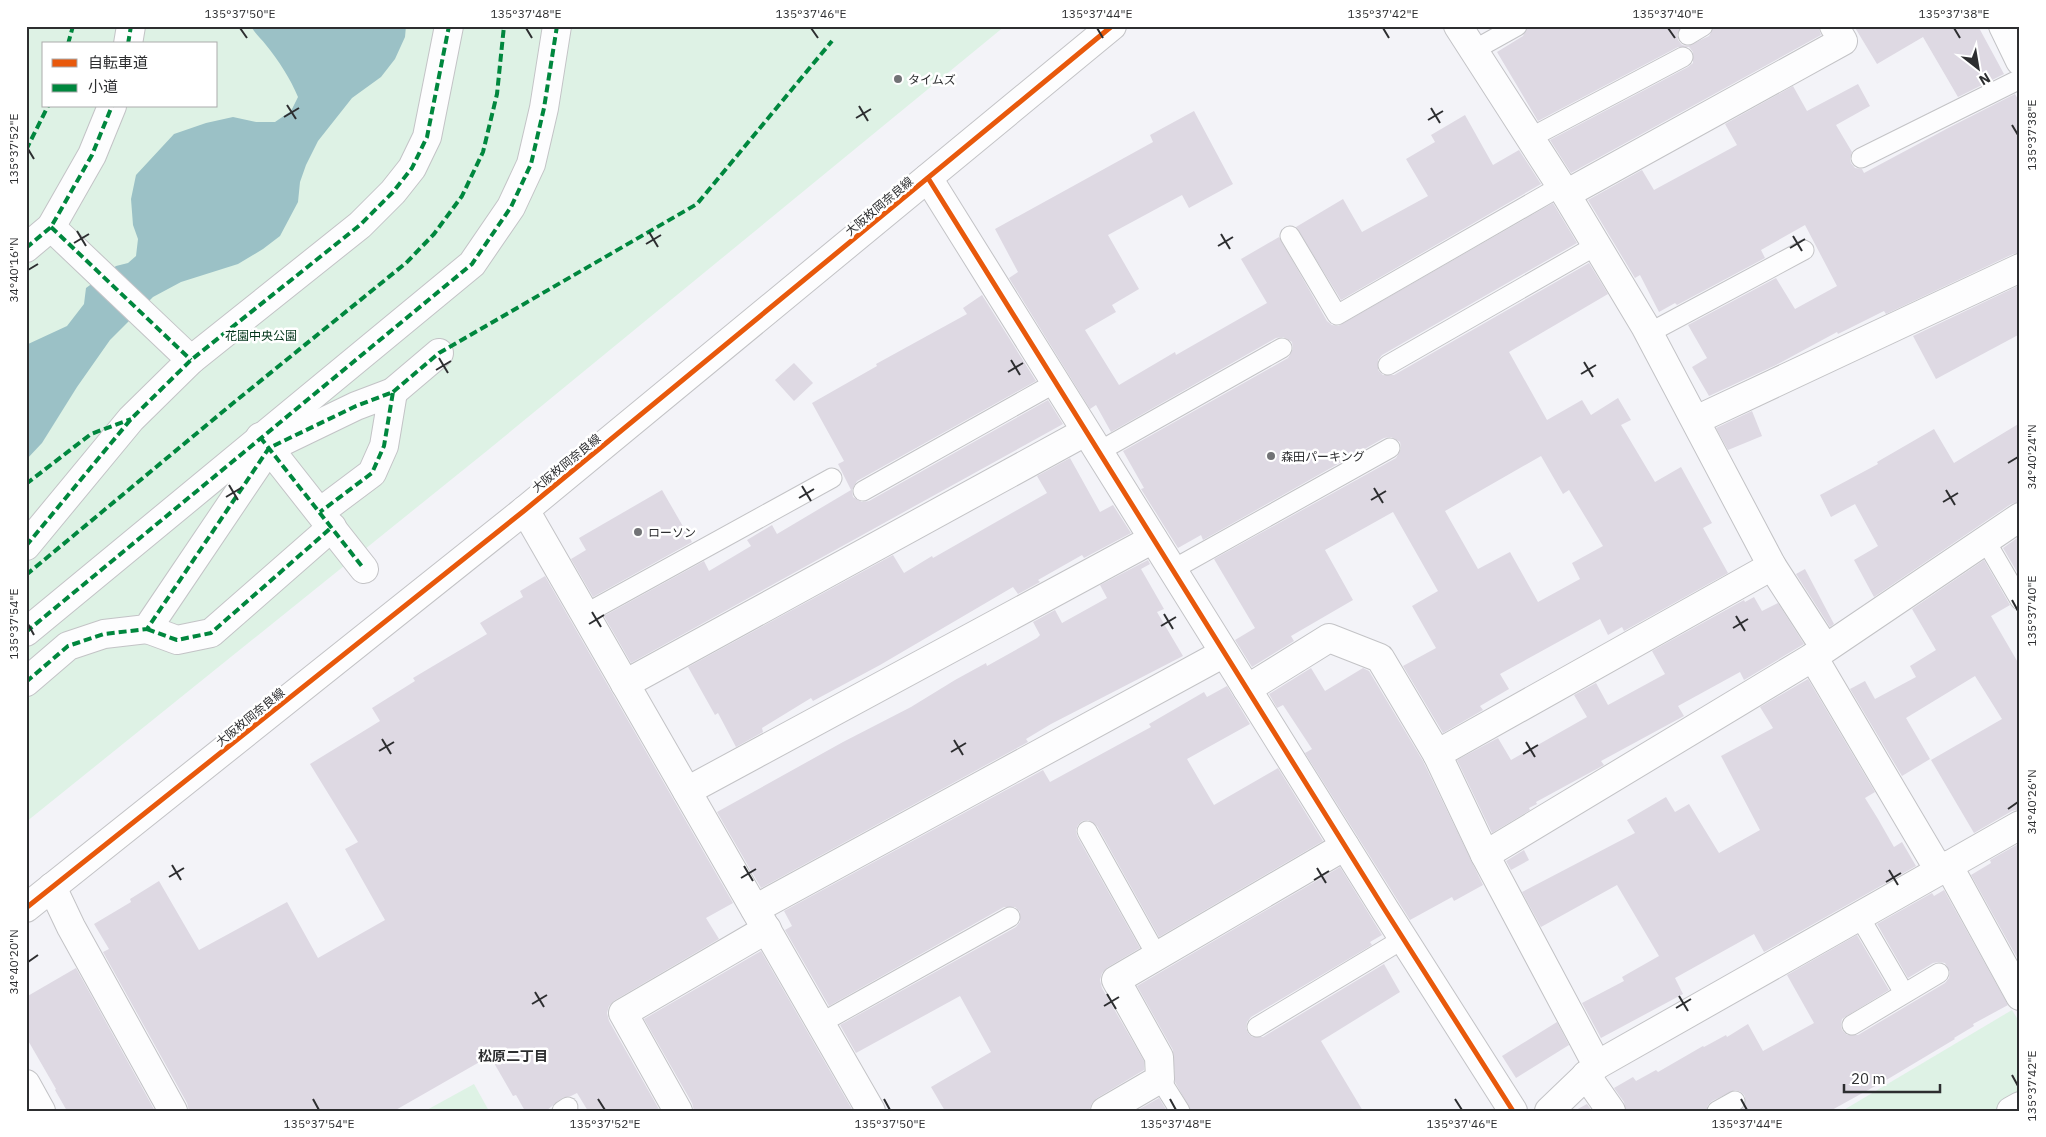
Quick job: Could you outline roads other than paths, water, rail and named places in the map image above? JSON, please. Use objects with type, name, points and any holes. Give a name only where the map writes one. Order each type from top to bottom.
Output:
[{"type":"street","points":[[128,42],[130,26]]},
{"type":"street","points":[[26,546],[131,419],[191,360],[360,224],[393,192],[407,174],[427,137],[449,26]]},
{"type":"street","points":[[26,632],[265,443],[472,264],[511,207],[531,164],[544,108],[557,26]]},
{"type":"street","name":"大阪枚岡奈良線","points":[[26,908],[525,510],[1112,26]]},
{"type":"street","points":[[1458,26],[1564,190],[1649,333],[1819,652],[1943,868],[2020,996]]},
{"type":"street","points":[[1564,190],[1843,41],[1834,26]]},
{"type":"street","points":[[2003,26],[2020,61]]},
{"type":"street","points":[[26,248],[51,227],[92,155],[111,108]]},
{"type":"street","points":[[928,178],[1403,939],[1513,1111]]},
{"type":"street","points":[[51,227],[191,360]]},
{"type":"street","points":[[1696,420],[2020,268]]},
{"type":"street","points":[[147,629],[265,443],[393,392],[439,354]]},
{"type":"street","points":[[26,682],[68,646],[104,634],[147,629],[177,640],[212,633],[372,473],[384,446],[393,392]]},
{"type":"street","points":[[626,684],[1092,442]]},
{"type":"street","points":[[265,443],[364,569]]},
{"type":"street","points":[[525,510],[872,1111]]},
{"type":"street","points":[[1485,854],[1819,652],[2020,517]]},
{"type":"street","points":[[687,791],[1153,539]]},
{"type":"street","points":[[1437,754],[1772,566]]},
{"type":"street","points":[[1247,689],[1330,638],[1380,658],[1437,754],[1611,1111]]},
{"type":"street","points":[[678,1111],[623,1013],[761,919],[1224,653]]},
{"type":"street","points":[[1549,1111],[1591,1070],[2020,825]]},
{"type":"street","points":[[1105,1111],[1160,1079],[1159,1056],[1116,980],[1345,846]]},
{"type":"street","points":[[52,887],[71,927],[173,1111]]},
{"type":"street","points":[[26,1084],[41,1111]]},
{"type":"street","points":[[2011,1111],[2020,1106]]},
{"type":"lane","points":[[1474,50],[1517,26]]},
{"type":"lane","points":[[1530,138],[1682,57]]},
{"type":"lane","points":[[1861,158],[2020,79]]},
{"type":"lane","points":[[1290,236],[1337,316],[1564,190]]},
{"type":"lane","points":[[1388,365],[1597,245]]},
{"type":"lane","points":[[1649,333],[1804,250]]},
{"type":"lane","points":[[1092,442],[1282,348]]},
{"type":"lane","points":[[863,490],[1055,383]]},
{"type":"lane","points":[[1172,570],[1390,448]]},
{"type":"lane","points":[[585,614],[832,478]]},
{"type":"lane","points":[[1986,540],[2020,600]]},
{"type":"lane","points":[[1087,831],[1157,956]]},
{"type":"lane","points":[[1859,916],[1904,994]]},
{"type":"lane","points":[[821,1023],[1010,917]]},
{"type":"lane","points":[[1257,1026],[1403,939]]},
{"type":"lane","points":[[1852,1024],[1939,973]]},
{"type":"lane","points":[[1160,1079],[1180,1111]]},
{"type":"lane","points":[[1717,1111],[1734,1101]]},
{"type":"water","points":[[251,26],[406,26],[405,37],[395,59],[381,77],[352,98],[318,141],[300,182],[298,202],[280,236],[238,264],[181,282],[153,297],[110,340],[77,387],[42,443],[26,460],[26,345],[67,326],[84,304],[86,288],[116,266],[128,263],[136,256],[138,239],[133,225],[131,199],[136,175],[174,134],[206,123],[233,117],[256,122],[275,122],[291,111],[298,97],[295,90],[280,63]]},
{"type":"place","name":"タイムズ","points":[[898,79]]},
{"type":"place","name":"森田パーキング","points":[[1271,456]]},
{"type":"place","name":"ローソン","points":[[638,532]]},
{"type":"district","name":"松原二丁目","points":[[513,1056]]},
{"type":"park label","name":"花園中央公園","points":[[261,335]]}]
